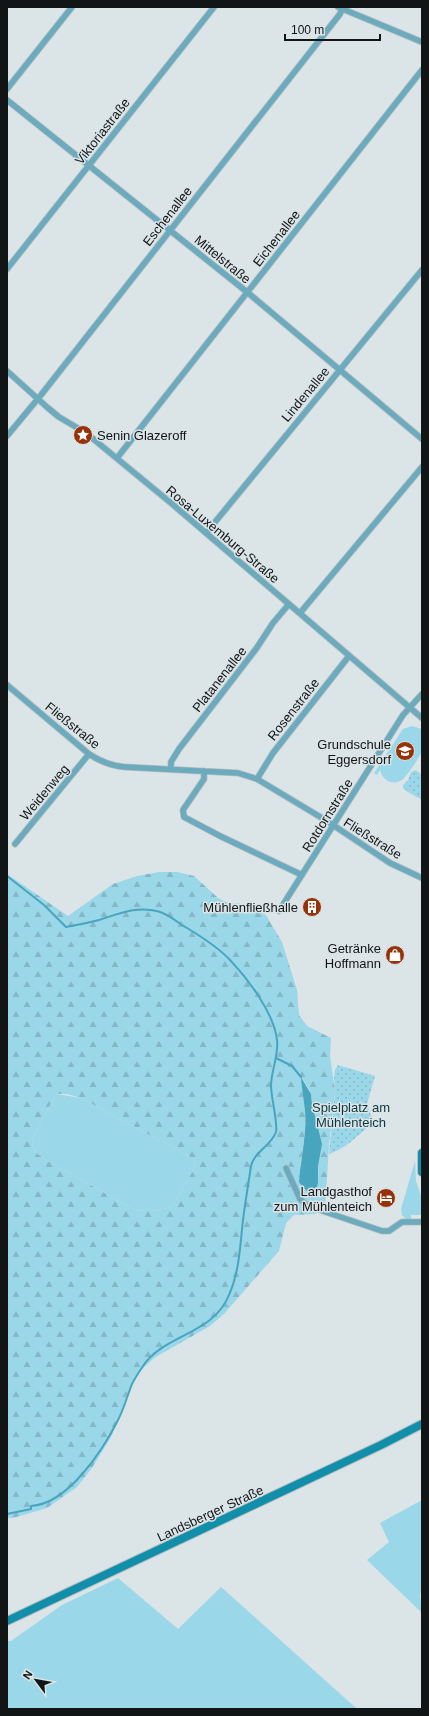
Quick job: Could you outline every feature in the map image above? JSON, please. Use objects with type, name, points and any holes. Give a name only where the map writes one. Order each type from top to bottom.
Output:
[{"type":"main road","points":[[422,1155],[422,1172]]},
{"type":"main road","name":"Landsberger Straße","points":[[7,1621],[367,1452],[422,1424]]},
{"type":"street","points":[[7,89],[72,7]]},
{"type":"street","name":"Viktoriastraße","points":[[7,269],[214,7]]},
{"type":"street","points":[[340,8],[422,42]]},
{"type":"street","name":"Eschenallee","points":[[7,436],[39,398],[340,14],[340,8]]},
{"type":"street","name":"Eichenallee","points":[[117,458],[422,70]]},
{"type":"street","name":"Mittelstraße","points":[[7,100],[247,292],[422,439]]},
{"type":"street","name":"Lindenallee","points":[[206,533],[422,270]]},
{"type":"street","name":"Rosa-Luxemburg-Straße","points":[[7,370],[59,417],[86,433],[117,458],[422,718]]},
{"type":"street","points":[[300,613],[422,467]]},
{"type":"street","name":"Platanenallee","points":[[171,769],[171,762],[179,749],[256,649],[273,623],[289,604]]},
{"type":"street","name":"Rosenstraße","points":[[257,779],[273,753],[349,656]]},
{"type":"street","name":"Fließstraße","points":[[7,685],[89,754],[101,762],[114,766],[238,773],[257,779],[390,862],[422,878]]},
{"type":"street","name":"Rotdornstraße","points":[[279,911],[403,715],[422,694]]},
{"type":"street","name":"Weidenweg","points":[[15,844],[89,754]]},
{"type":"street","points":[[204,771],[204,779],[183,810],[184,816],[220,836],[302,875]]},
{"type":"street","points":[[286,1168],[300,1198],[308,1206],[382,1231],[389,1231],[402,1222],[422,1222]]},
{"type":"green space","points":[[412,726],[422,729],[423,749],[419,758],[407,775],[399,782],[392,782],[383,777],[380,770],[377,775],[374,773],[403,729]]},
{"type":"green space","points":[[416,770],[422,775],[422,800],[403,788],[403,785],[408,780],[411,772]]},
{"type":"green space","points":[[159,872],[177,872],[194,876],[218,898],[230,904],[238,903],[250,907],[266,915],[282,942],[297,990],[299,1015],[307,1026],[331,1038],[330,1056],[335,1091],[329,1145],[325,1209],[315,1214],[294,1215],[286,1223],[279,1251],[224,1314],[210,1326],[154,1358],[138,1373],[129,1388],[121,1414],[111,1437],[92,1468],[77,1487],[47,1508],[13,1518],[7,1518],[7,874],[68,916],[113,884],[137,876]],"holes":[[[302,1078],[309,1088],[315,1116],[318,1150],[318,1183],[300,1167],[305,1126]],[[56,1094],[67,1094],[81,1098],[194,1159],[196,1165],[173,1206],[154,1211],[135,1210],[46,1160],[38,1153],[34,1149],[32,1139]]]},
{"type":"green space","name":"Spielplatz am Mühlenteich","points":[[338,1065],[375,1076],[367,1104],[372,1119],[368,1123],[368,1127],[350,1142],[335,1152],[329,1154],[335,1091],[334,1078],[335,1070]]},
{"type":"green space","points":[[56,1094],[81,1098],[194,1159],[196,1165],[173,1206],[154,1211],[135,1210],[46,1160],[38,1153],[34,1149],[32,1139]]},
{"type":"green space","points":[[415,1161],[416,1181],[422,1199],[422,1215],[411,1215],[411,1220],[407,1220],[402,1215],[401,1209]]},
{"type":"green space","points":[[422,1500],[422,1588],[420,1595],[422,1613],[367,1560],[389,1542],[380,1523]]},
{"type":"green space","points":[[118,1578],[178,1629],[221,1587],[356,1708],[7,1709],[7,1641],[11,1641],[62,1605]]},
{"type":"shaded area","points":[[301,1077],[311,1094],[322,1144],[318,1166],[318,1183],[315,1194],[308,1192],[299,1182],[305,1123]]},
{"type":"waterway","points":[[7,876],[44,905],[66,927],[95,921],[134,910],[142,909],[164,913],[208,941],[230,960],[245,977],[266,1008],[275,1030],[277,1040],[276,1057],[271,1086],[276,1132],[274,1137],[255,1157],[251,1166],[237,1271],[229,1295],[222,1308],[200,1327],[163,1347],[152,1355],[132,1384],[122,1411],[103,1446],[83,1474],[71,1486],[58,1496],[45,1503],[31,1506],[31,1509],[7,1514]]},
{"type":"waterway","points":[[276,1058],[292,1066],[301,1077]]},
{"type":"place","name":"Senin Glazeroff","points":[[83,435]]},
{"type":"place","name":"Grundschule Eggersdorf","points":[[405,751]]},
{"type":"place","name":"Mühlenfließhalle","points":[[312,907]]},
{"type":"place","name":"Getränke Hoffmann","points":[[395,955]]},
{"type":"place","name":"Landgasthof zum Mühlenteich","points":[[386,1198]]}]
